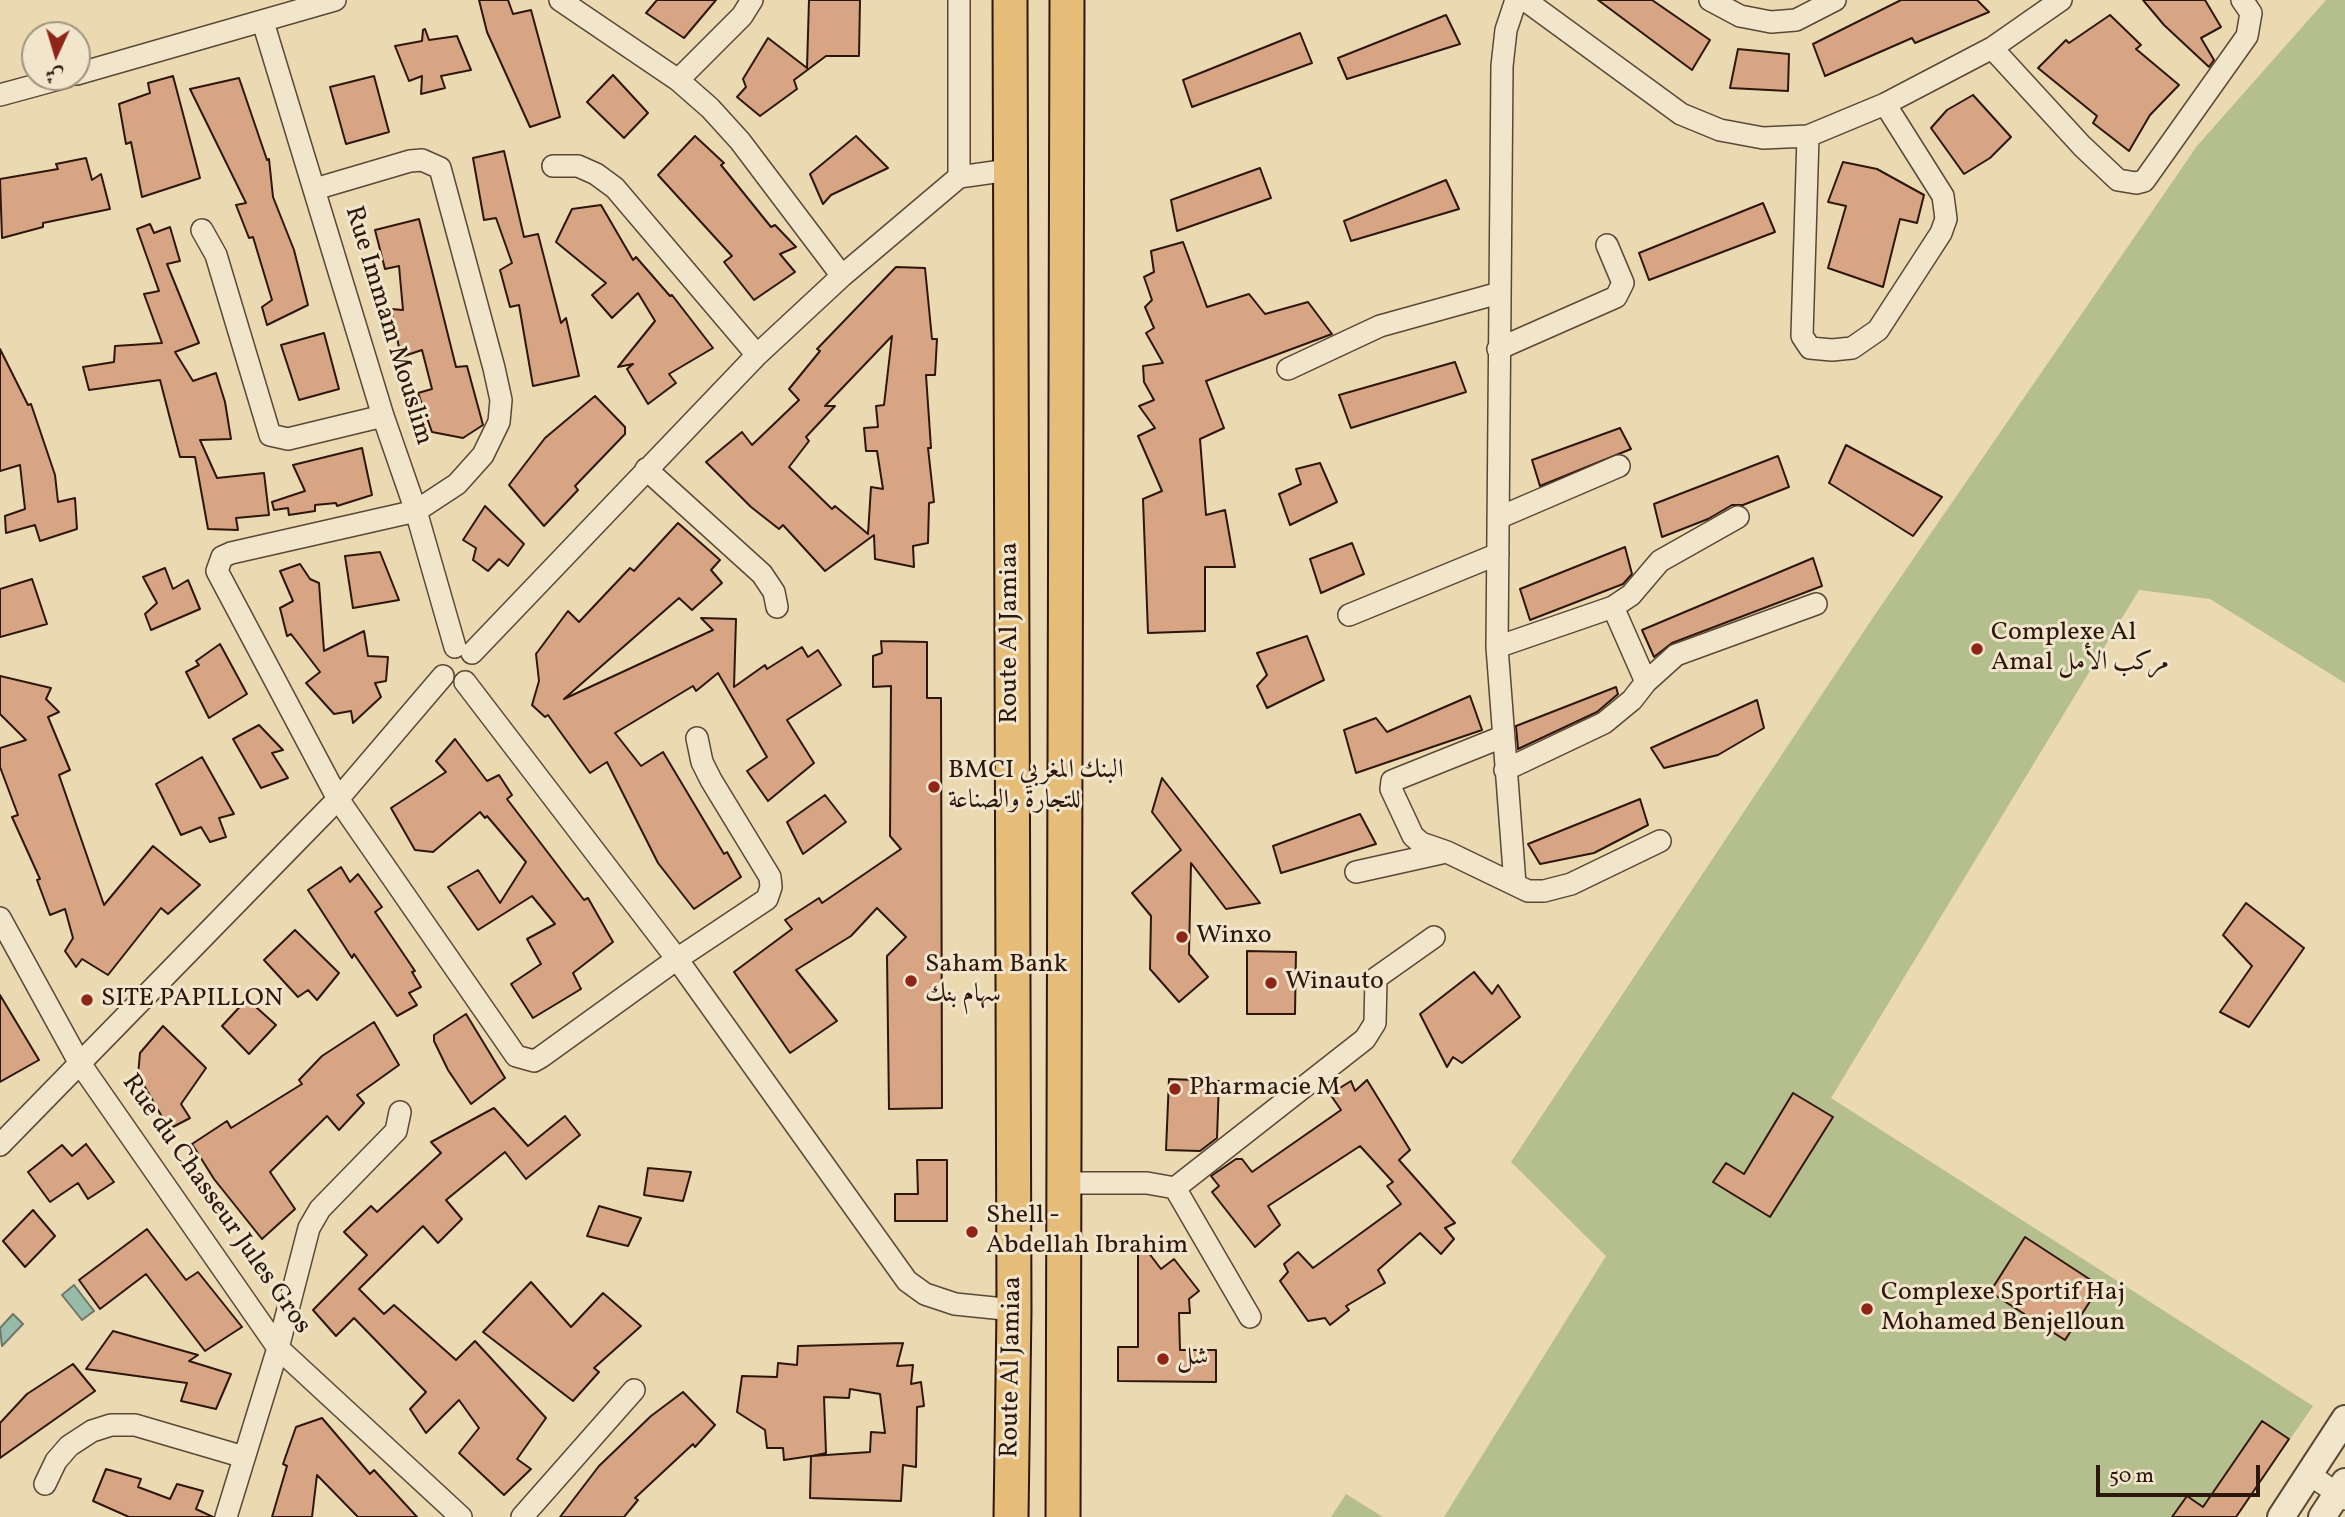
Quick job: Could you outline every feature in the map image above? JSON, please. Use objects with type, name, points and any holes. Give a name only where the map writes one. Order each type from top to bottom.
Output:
[{"type":"main road","name":"Route Al Jamiaa","points":[[1010,0],[1014,1310],[1011,1517]]},
{"type":"main road","name":"Route Al Jamiaa","points":[[1063,1517],[1066,0]]},
{"type":"street","points":[[91,70],[335,0]]},
{"type":"street","points":[[560,0],[678,80],[710,108],[740,142],[842,276]]},
{"type":"street","points":[[678,80],[742,16],[752,0]]},
{"type":"street","points":[[959,0],[959,177]]},
{"type":"street","points":[[1515,884],[1497,646],[1497,554],[1503,48],[1516,0]]},
{"type":"street","points":[[1525,0],[1681,114],[1720,130],[1753,136],[1808,136],[1885,104],[1992,48],[2061,0]]},
{"type":"street","points":[[1710,0],[1740,16],[1771,22],[1796,20],[1835,0]]},
{"type":"street","points":[[1992,48],[2109,172],[2118,180],[2136,183],[2144,181],[2247,36],[2251,13],[2242,0]]},
{"type":"street","name":"Rue Immam Mouslim","points":[[263,22],[383,416],[463,650]]},
{"type":"street","points":[[0,95],[21,89]]},
{"type":"street","points":[[1808,136],[1802,336],[1810,348],[1832,351],[1853,348],[1878,330],[1941,233],[1946,219],[1943,196],[1885,104]]},
{"type":"street","points":[[315,189],[410,160],[433,163],[444,179],[501,400],[499,422],[483,455],[457,484],[416,511],[231,553],[218,564],[219,581],[338,799],[516,1056],[524,1060],[541,1058],[677,959],[767,898],[771,887],[770,877],[702,762],[697,738]]},
{"type":"street","points":[[553,166],[578,166],[596,174],[615,188],[757,355]]},
{"type":"street","points":[[0,1145],[338,799],[443,676],[441,658],[463,650],[646,470],[757,355],[842,276],[959,177],[1009,170]]},
{"type":"street","points":[[202,230],[216,255],[270,435],[288,439],[383,416]]},
{"type":"street","points":[[1498,349],[1616,297],[1623,284],[1607,245]]},
{"type":"street","points":[[1288,369],[1380,326],[1499,293]]},
{"type":"street","points":[[1498,518],[1619,466]]},
{"type":"street","points":[[646,470],[762,573],[774,592],[777,607]]},
{"type":"street","points":[[1497,646],[1613,607],[1632,595],[1660,561],[1738,517]]},
{"type":"street","points":[[1349,615],[1497,554]]},
{"type":"street","points":[[1505,770],[1604,723],[1632,700],[1646,682],[1676,655],[1816,604]]},
{"type":"street","points":[[1613,607],[1646,682]]},
{"type":"street","points":[[443,676],[453,683],[465,682],[476,670],[463,650]]},
{"type":"street","points":[[465,682],[677,959],[907,1281],[925,1294],[955,1304],[1014,1310]]},
{"type":"street","points":[[1502,737],[1392,781],[1391,789],[1413,836],[1421,843],[1447,852],[1528,891],[1544,891],[1571,884],[1660,841]]},
{"type":"street","points":[[1356,872],[1447,852]]},
{"type":"street","name":"Rue du Chasseur Jules Gros","points":[[0,918],[79,1062],[278,1348],[461,1517]]},
{"type":"street","points":[[1065,1183],[1147,1183],[1175,1188],[1364,1039],[1375,1023],[1373,986],[1376,978],[1434,937]]},
{"type":"street","points":[[226,1517],[278,1348],[309,1228],[320,1209],[396,1131],[400,1112]]},
{"type":"street","points":[[1175,1188],[1250,1317]]},
{"type":"street","points":[[522,1517],[634,1390]]},
{"type":"street","points":[[2281,1517],[2309,1474],[2337,1449],[2345,1419]]},
{"type":"street","points":[[45,1484],[57,1461],[69,1446],[92,1431],[111,1424],[135,1425],[244,1457]]},
{"type":"street","points":[[2309,1474],[2342,1492],[2322,1517]]},
{"type":"green space","points":[[2326,0],[2345,0],[2345,683],[2210,599],[2139,590],[1831,1098],[2313,1406],[2236,1517],[1444,1517],[1606,1256],[1511,1162],[1874,616],[2197,146]]},
{"type":"green space","points":[[1346,1494],[1383,1517],[1331,1517]]},
{"type":"shaded area","points":[[74,1285],[94,1311],[82,1320],[62,1295]]},
{"type":"shaded area","points":[[13,1314],[23,1324],[2,1346],[0,1328]]},
{"type":"building","points":[[479,0],[508,0],[513,14],[531,10],[560,117],[530,127],[487,32]]},
{"type":"building","points":[[657,0],[716,0],[684,38],[646,13]]},
{"type":"building","points":[[809,0],[860,0],[859,56],[826,56],[794,80],[797,89],[760,116],[737,97],[746,87],[743,79],[768,38],[807,68]]},
{"type":"building","points":[[1598,0],[1652,0],[1710,40],[1692,70]]},
{"type":"building","points":[[1901,0],[1977,0],[1989,12],[1915,43],[1912,38],[1825,76],[1813,44]]},
{"type":"building","points":[[2143,0],[2205,0],[2221,27],[2201,38],[2214,60],[2209,67],[2164,25]]},
{"type":"building","points":[[1446,15],[1460,44],[1347,79],[1338,58]]},
{"type":"building","points":[[2110,15],[2141,45],[2136,49],[2179,85],[2150,115],[2129,151],[2093,123],[2097,116],[2038,68],[2066,40],[2069,43]]},
{"type":"building","points":[[425,29],[429,40],[457,36],[471,70],[441,76],[445,88],[421,94],[422,76],[409,81],[395,46],[422,41]]},
{"type":"building","points":[[1300,33],[1312,63],[1192,107],[1183,80]]},
{"type":"building","points":[[1738,49],[1789,54],[1788,91],[1730,88]]},
{"type":"building","points":[[613,75],[648,113],[624,138],[587,102]]},
{"type":"building","points":[[173,76],[200,178],[142,197],[131,142],[126,144],[119,104],[150,93],[148,83]]},
{"type":"building","points":[[374,76],[389,132],[346,144],[330,87]]},
{"type":"building","points":[[239,78],[267,160],[269,159],[273,197],[294,250],[308,305],[267,325],[262,307],[272,300],[253,237],[249,238],[236,205],[246,203],[190,89]]},
{"type":"building","points":[[1973,95],[2011,137],[1990,158],[1964,174],[1931,128],[1947,110]]},
{"type":"building","points":[[695,136],[724,163],[721,165],[771,227],[775,225],[796,247],[780,254],[795,272],[754,300],[724,262],[732,256],[658,175]]},
{"type":"building","points":[[856,136],[888,168],[831,195],[823,204],[810,174]]},
{"type":"building","points":[[504,151],[524,237],[538,234],[561,323],[566,318],[579,376],[533,386],[519,305],[510,307],[500,270],[512,263],[496,218],[484,220],[473,158]]},
{"type":"building","points":[[86,158],[92,180],[101,174],[110,209],[43,223],[43,227],[2,238],[0,179],[58,169],[56,164]]},
{"type":"building","points":[[1843,162],[1877,169],[1924,195],[1917,223],[1900,219],[1883,287],[1828,268],[1846,206],[1828,202]]},
{"type":"building","points":[[1260,168],[1271,198],[1177,231],[1171,200]]},
{"type":"building","points":[[1446,180],[1459,209],[1351,241],[1344,221]]},
{"type":"building","points":[[1763,203],[1775,232],[1649,280],[1639,253]]},
{"type":"building","points":[[601,205],[633,260],[636,257],[670,296],[672,295],[713,348],[669,374],[676,383],[648,404],[627,369],[633,364],[618,367],[655,321],[638,293],[612,318],[592,295],[606,283],[556,242],[572,209]]},
{"type":"building","points":[[419,219],[456,367],[467,366],[483,425],[463,438],[432,432],[418,393],[432,389],[422,350],[401,357],[391,309],[403,310],[399,266],[385,269],[375,230]]},
{"type":"building","points":[[150,224],[154,233],[170,227],[180,261],[167,264],[199,343],[175,352],[193,381],[216,373],[225,402],[231,439],[200,440],[217,478],[264,473],[269,515],[236,518],[238,530],[208,529],[195,457],[180,457],[160,380],[89,390],[83,367],[114,362],[115,346],[162,343],[144,294],[159,291],[137,229]]},
{"type":"building","points":[[1183,242],[1207,307],[1249,294],[1265,314],[1308,302],[1332,334],[1206,381],[1224,428],[1200,439],[1206,515],[1225,510],[1235,567],[1205,567],[1205,631],[1148,633],[1143,499],[1162,491],[1138,436],[1155,428],[1139,406],[1154,400],[1144,382],[1143,366],[1163,363],[1146,333],[1154,328],[1145,307],[1152,300],[1144,277],[1154,272],[1151,251]]},
{"type":"building","points":[[896,267],[925,268],[932,339],[937,339],[935,375],[926,375],[931,448],[928,448],[934,502],[929,503],[928,543],[913,546],[914,567],[875,559],[874,535],[825,571],[783,525],[779,529],[751,507],[706,462],[742,432],[752,445],[799,400],[789,389],[820,351],[817,349]],"holes":[[[892,336],[884,405],[876,406],[878,427],[864,428],[866,451],[877,451],[883,489],[871,487],[868,534],[835,506],[832,509],[789,467],[809,441],[806,437],[835,406],[825,406]]]},
{"type":"building","points":[[324,333],[339,389],[299,400],[281,345]]},
{"type":"building","points":[[0,349],[28,405],[31,404],[55,475],[58,502],[75,498],[77,529],[40,541],[35,525],[6,533],[5,516],[25,509],[20,465],[0,471]]},
{"type":"building","points":[[1455,362],[1466,392],[1351,428],[1339,395]]},
{"type":"building","points":[[595,396],[625,427],[625,434],[575,486],[578,490],[544,526],[509,485],[545,438]]},
{"type":"building","points":[[1620,428],[1631,449],[1540,486],[1532,460]]},
{"type":"building","points":[[1846,445],[1942,497],[1913,536],[1829,483]]},
{"type":"building","points":[[362,448],[372,495],[337,506],[336,503],[315,505],[315,511],[289,515],[288,508],[274,510],[272,502],[305,491],[293,465]]},
{"type":"building","points":[[1778,456],[1789,487],[1743,505],[1732,505],[1708,519],[1662,537],[1654,504]]},
{"type":"building","points":[[1320,463],[1337,502],[1290,525],[1279,494],[1301,484],[1296,469]]},
{"type":"building","points":[[485,506],[524,544],[508,566],[499,559],[488,571],[473,560],[476,548],[463,540]]},
{"type":"building","points":[[678,523],[720,560],[711,570],[722,583],[692,610],[679,598],[564,699],[713,630],[701,618],[736,619],[734,687],[765,665],[767,669],[802,647],[808,657],[818,650],[841,685],[787,720],[814,763],[768,801],[747,771],[767,757],[718,673],[696,691],[693,686],[615,733],[641,766],[663,752],[724,854],[727,852],[741,877],[694,909],[658,863],[607,762],[590,773],[548,715],[545,717],[532,705],[539,681],[536,654],[568,611],[579,622],[630,568],[634,571]]},
{"type":"building","points":[[1352,543],[1364,574],[1321,593],[1310,559]]},
{"type":"building","points":[[1625,547],[1632,574],[1623,584],[1530,620],[1520,589]]},
{"type":"building","points":[[380,552],[399,600],[353,608],[345,556]]},
{"type":"building","points":[[1813,558],[1822,586],[1672,643],[1654,657],[1642,630]]},
{"type":"building","points":[[300,564],[310,579],[319,583],[324,651],[364,631],[368,656],[388,657],[386,681],[375,683],[381,697],[353,723],[351,711],[334,714],[306,683],[320,672],[291,634],[287,636],[280,608],[293,601],[280,571]]},
{"type":"building","points":[[165,568],[173,589],[188,580],[200,609],[151,630],[145,614],[157,603],[143,577]]},
{"type":"building","points":[[32,579],[47,624],[0,637],[0,589]]},
{"type":"building","points":[[1307,636],[1324,680],[1267,708],[1257,686],[1267,675],[1257,653]]},
{"type":"building","points":[[881,641],[927,642],[927,698],[941,698],[942,1108],[889,1109],[887,956],[906,937],[877,908],[851,936],[796,970],[837,1021],[790,1053],[734,972],[792,929],[785,920],[819,898],[822,903],[901,849],[890,836],[891,686],[873,687],[873,656],[882,653]]},
{"type":"building","points":[[220,644],[247,694],[209,718],[186,672],[199,665],[196,661]]},
{"type":"building","points":[[0,676],[51,688],[46,699],[59,712],[48,717],[70,770],[59,775],[104,905],[153,846],[200,885],[168,914],[161,908],[108,975],[82,959],[76,967],[65,951],[73,938],[65,909],[50,915],[37,880],[40,879],[12,817],[18,815],[0,767],[0,748],[26,740],[0,714]]},
{"type":"building","points":[[1616,687],[1618,694],[1597,712],[1518,749],[1516,726]]},
{"type":"building","points":[[1470,696],[1482,730],[1356,773],[1344,730],[1376,718],[1387,732]]},
{"type":"building","points":[[1757,700],[1764,728],[1718,755],[1664,768],[1651,748]]},
{"type":"building","points":[[259,725],[283,750],[272,753],[288,778],[261,788],[233,739]]},
{"type":"building","points":[[455,739],[487,781],[499,775],[512,795],[507,799],[584,900],[588,898],[613,942],[573,973],[581,989],[533,1018],[511,984],[541,964],[527,939],[555,924],[532,896],[478,930],[448,887],[478,870],[500,903],[526,862],[487,816],[485,818],[480,812],[433,852],[415,850],[391,808],[446,772],[436,761]]},
{"type":"building","points":[[202,757],[234,814],[219,818],[226,837],[210,842],[201,827],[181,835],[156,784]]},
{"type":"building","points":[[1162,778],[1260,903],[1226,909],[1191,863],[1189,954],[1208,977],[1179,1002],[1150,969],[1151,916],[1132,893],[1181,850],[1152,812]]},
{"type":"building","points":[[825,795],[846,822],[803,854],[787,822]]},
{"type":"building","points":[[1640,799],[1648,825],[1594,853],[1540,864],[1528,844]]},
{"type":"building","points":[[1360,814],[1376,844],[1281,873],[1273,846]]},
{"type":"building","points":[[341,867],[350,882],[358,874],[382,907],[375,912],[415,971],[412,972],[421,987],[409,993],[417,1005],[397,1016],[354,954],[352,958],[308,890]]},
{"type":"building","points":[[2246,903],[2304,948],[2249,1027],[2220,1012],[2252,966],[2223,935]]},
{"type":"building","points":[[295,930],[339,973],[317,1000],[308,990],[298,997],[264,960]]},
{"type":"building","points":[[1247,951],[1296,952],[1295,1014],[1247,1014]]},
{"type":"building","points":[[1474,972],[1492,994],[1498,985],[1520,1017],[1462,1063],[1453,1057],[1447,1067],[1420,1014]]},
{"type":"building","points":[[0,995],[39,1060],[0,1082]]},
{"type":"building","points":[[247,999],[276,1025],[249,1054],[222,1026]]},
{"type":"building","points":[[466,1014],[505,1078],[471,1104],[448,1070],[434,1041],[434,1035]]},
{"type":"building","points":[[374,1022],[399,1065],[357,1095],[364,1103],[339,1130],[327,1116],[270,1172],[295,1209],[262,1239],[214,1179],[192,1144],[227,1121],[231,1128],[302,1084],[299,1080],[322,1056]]},
{"type":"building","points":[[163,1026],[206,1068],[181,1104],[190,1118],[169,1129],[138,1075],[140,1053]]},
{"type":"building","points":[[1169,1079],[1219,1081],[1217,1138],[1200,1151],[1166,1150]]},
{"type":"building","points":[[1367,1080],[1410,1150],[1399,1160],[1455,1223],[1445,1228],[1454,1239],[1441,1254],[1420,1233],[1378,1270],[1385,1283],[1346,1306],[1349,1310],[1330,1325],[1325,1318],[1308,1321],[1280,1281],[1288,1272],[1284,1264],[1298,1252],[1313,1268],[1401,1204],[1387,1186],[1393,1182],[1360,1146],[1268,1206],[1280,1225],[1255,1247],[1212,1192],[1219,1186],[1211,1176],[1236,1159],[1242,1159],[1252,1172],[1341,1110],[1330,1094],[1351,1081],[1355,1091]]},
{"type":"building","points":[[1793,1093],[1833,1117],[1770,1217],[1713,1182],[1726,1163],[1744,1174]]},
{"type":"building","points":[[494,1108],[528,1146],[565,1116],[580,1135],[526,1179],[505,1152],[446,1200],[462,1219],[438,1243],[423,1226],[359,1289],[384,1314],[394,1305],[456,1360],[475,1341],[546,1418],[517,1459],[531,1469],[504,1495],[459,1453],[479,1428],[459,1400],[426,1433],[410,1409],[426,1392],[354,1318],[336,1336],[313,1310],[367,1255],[344,1232],[371,1206],[377,1212],[441,1153],[431,1142]]},
{"type":"building","points":[[86,1144],[114,1182],[88,1199],[78,1183],[50,1202],[28,1172],[62,1145],[72,1156]]},
{"type":"building","points":[[917,1160],[947,1160],[947,1221],[895,1221],[895,1194],[918,1194]]},
{"type":"building","points":[[648,1168],[691,1172],[683,1201],[644,1195]]},
{"type":"building","points":[[599,1206],[641,1218],[628,1246],[587,1236]]},
{"type":"building","points":[[33,1210],[55,1236],[25,1267],[3,1241]]},
{"type":"building","points":[[147,1229],[186,1280],[198,1272],[242,1327],[205,1351],[146,1274],[100,1309],[79,1280]]},
{"type":"building","points":[[2025,1237],[2100,1286],[2065,1340],[1990,1292]]},
{"type":"building","points":[[1138,1239],[1161,1269],[1174,1259],[1199,1291],[1189,1299],[1190,1313],[1179,1313],[1180,1350],[1216,1350],[1216,1382],[1118,1381],[1118,1347],[1138,1347]]},
{"type":"building","points":[[531,1282],[571,1327],[603,1293],[641,1326],[594,1368],[599,1372],[573,1401],[483,1332]]},
{"type":"building","points":[[113,1331],[198,1355],[189,1361],[231,1374],[216,1409],[181,1401],[187,1383],[86,1369]]},
{"type":"building","points":[[903,1343],[897,1366],[913,1365],[911,1384],[921,1382],[924,1406],[917,1407],[916,1467],[903,1465],[901,1501],[810,1498],[811,1456],[784,1460],[783,1448],[767,1448],[765,1430],[737,1412],[742,1376],[777,1377],[778,1363],[797,1365],[798,1346]],"holes":[[[850,1389],[880,1394],[885,1433],[871,1432],[870,1452],[812,1456],[826,1453],[824,1397],[849,1398]]]},
{"type":"building","points":[[73,1364],[95,1391],[0,1458],[0,1423],[27,1394]]},
{"type":"building","points":[[683,1392],[715,1425],[695,1447],[693,1444],[635,1498],[638,1500],[624,1517],[560,1517],[599,1466],[651,1416]]},
{"type":"building","points":[[322,1418],[370,1474],[374,1470],[417,1517],[358,1517],[317,1475],[312,1517],[272,1517],[287,1466],[283,1464],[296,1427]]},
{"type":"building","points":[[2262,1421],[2289,1439],[2236,1517],[2172,1517],[2187,1496],[2203,1507]]},
{"type":"building","points":[[106,1469],[141,1479],[138,1487],[170,1499],[177,1484],[203,1491],[196,1509],[213,1517],[129,1517],[93,1501]]},
{"type":"place","name":"Complexe Al Amal مركب الأمل","points":[[1977,649]]},
{"type":"place","name":"BMCI البنك المغربي للتجارة والصناعة","points":[[934,787]]},
{"type":"place","name":"Winxo","points":[[1182,937]]},
{"type":"place","name":"Saham Bank سهام بنك","points":[[911,981]]},
{"type":"place","name":"Winauto","points":[[1271,983]]},
{"type":"place","name":"SITE PAPILLON","points":[[87,1000]]},
{"type":"place","name":"Pharmacie M","points":[[1175,1089]]},
{"type":"place","name":"Shell - Abdellah Ibrahim","points":[[972,1232]]},
{"type":"place","name":"Complexe Sportif Haj Mohamed Benjelloun","points":[[1867,1309]]},
{"type":"place","name":"شل","points":[[1163,1359]]}]
